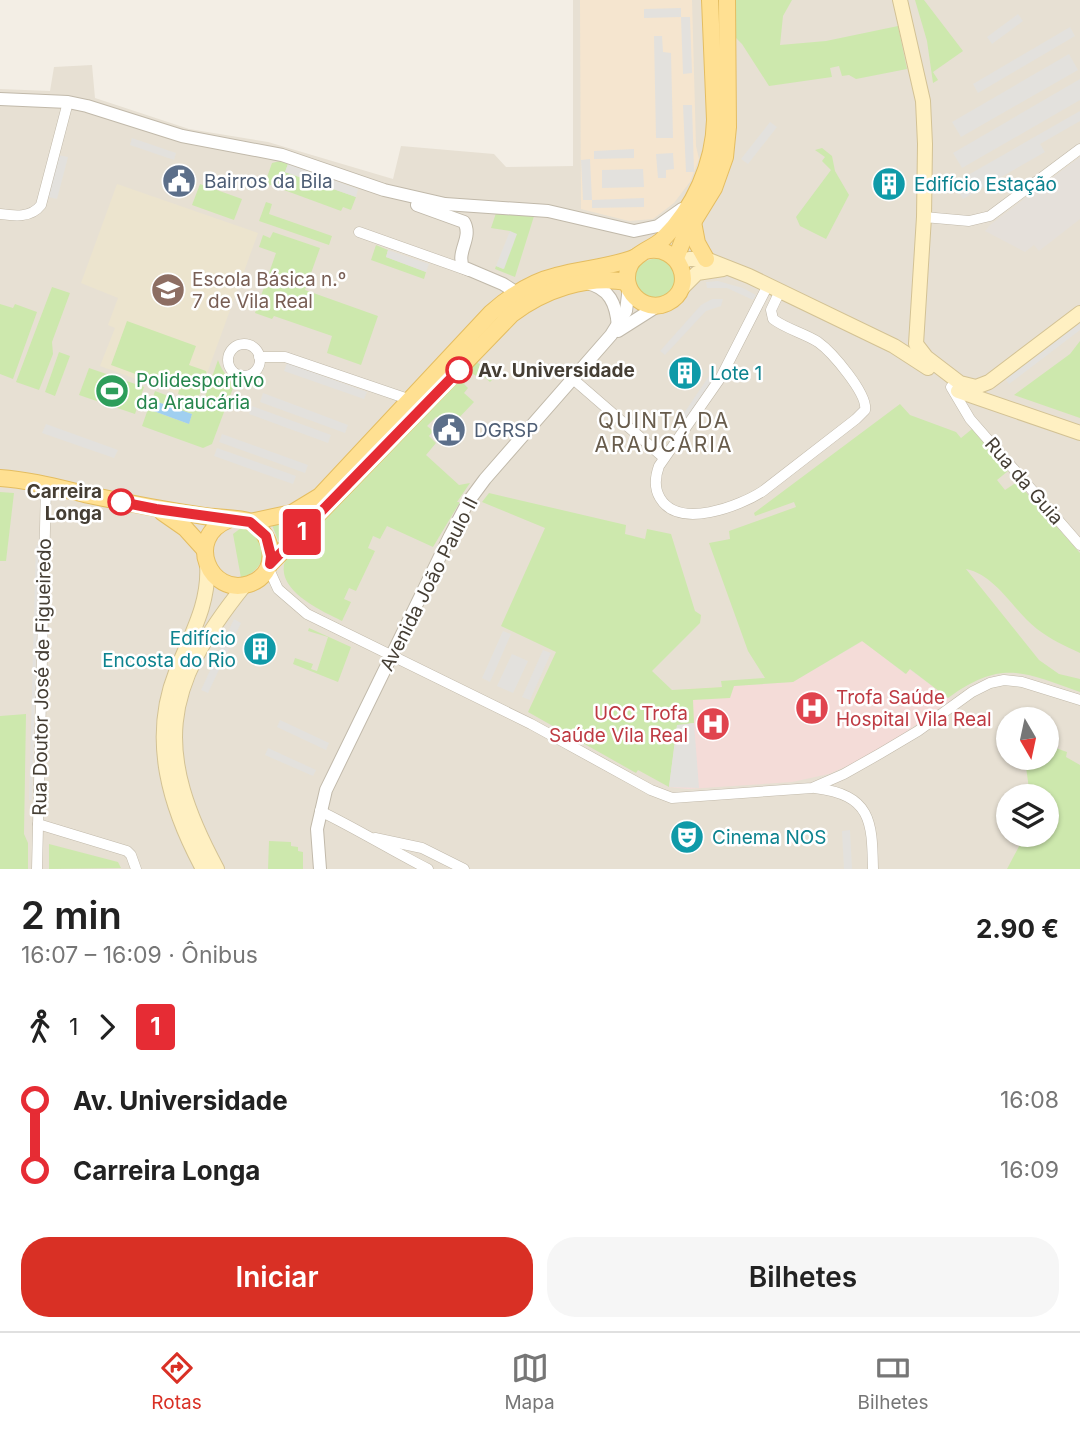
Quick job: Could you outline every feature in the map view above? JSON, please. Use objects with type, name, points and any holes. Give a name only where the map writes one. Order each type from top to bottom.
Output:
[{"type":"main road","points":[[710,0],[714,139],[704,177],[664,238],[641,254],[627,272],[628,285],[638,300],[648,305],[659,305],[670,301],[687,280],[697,273],[732,269]]},
{"type":"main road","points":[[677,261],[693,222],[714,188],[725,157],[728,127],[727,0]]},
{"type":"main road","points":[[900,0],[923,101],[926,151],[915,333],[920,351],[960,383],[973,388],[989,382],[1080,313]]},
{"type":"main road","points":[[693,222],[697,243],[706,259]]},
{"type":"main road","points":[[250,522],[292,513],[312,502],[491,313],[537,282],[662,250],[677,261],[683,279],[681,289]]},
{"type":"main road","points":[[677,261],[706,259],[732,269],[897,348],[951,387],[1080,433]]},
{"type":"main road","points":[[203,869],[176,762],[175,725],[188,670],[199,648],[244,586],[259,579],[512,314],[539,296],[583,282],[611,280],[628,285]]},
{"type":"main road","points":[[897,348],[908,344],[915,333]]},
{"type":"main road","points":[[984,400],[989,382]]},
{"type":"main road","points":[[0,478],[47,485],[156,509],[250,522],[266,536],[271,556],[269,566]]},
{"type":"main road","points":[[156,509],[178,522],[206,557],[219,579],[228,584],[244,586]]},
{"type":"main road","points":[[216,869],[177,818],[168,787],[163,728],[172,684],[206,596],[206,539],[211,530],[228,520]]},
{"type":"street","points":[[0,99],[68,103],[100,110],[182,136],[282,155],[365,184],[445,204],[548,211],[631,231],[658,226],[688,205]]},
{"type":"street","points":[[0,214],[25,215],[37,210],[41,205],[68,103]]},
{"type":"street","points":[[924,217],[969,221],[990,216],[1080,149]]},
{"type":"street","points":[[365,184],[462,221],[467,231],[460,260],[469,272]]},
{"type":"street","points":[[359,232],[503,284],[517,293]]},
{"type":"street","points":[[583,282],[598,286],[610,296],[615,306],[615,331]]},
{"type":"street","points":[[615,331],[626,311],[628,285]]},
{"type":"street","points":[[774,288],[771,314],[775,321],[827,349],[860,391],[865,400],[865,410],[758,494],[727,509],[682,513],[666,505],[657,492],[656,474],[663,457],[721,377],[774,288]]},
{"type":"street","points":[[615,331],[659,305]]},
{"type":"street","name":"Avenida João Paulo II","points":[[320,869],[317,838],[320,811],[336,767],[468,502],[615,331]]},
{"type":"street","points":[[259,357],[285,357],[411,400]]},
{"type":"street","points":[[573,379],[663,457]]},
{"type":"street","name":"Rua da Guia","points":[[951,387],[969,416],[1080,545]]},
{"type":"street","points":[[969,416],[967,411],[970,406],[984,400]]},
{"type":"street","name":"Rua Doutor José de Figueiredo","points":[[37,869],[47,485]]},
{"type":"street","points":[[269,566],[278,589],[303,611],[333,629],[534,725],[665,796],[688,798],[812,788],[838,793],[865,812],[872,830],[873,869]]},
{"type":"street","points":[[812,788],[851,770],[910,736],[985,685],[1004,680],[1017,681],[1080,700]]},
{"type":"street","points":[[320,811],[374,838],[422,848],[464,869]]},
{"type":"street","points":[[38,824],[120,849],[131,855],[136,869]]},
{"type":"street","points":[[374,838],[383,846],[428,869]]},
{"type":"shaded area","points":[[573,0],[1080,0],[1080,869],[0,869],[0,89],[50,91],[54,67],[92,65],[95,98],[189,129],[268,142],[393,179],[401,146],[494,154],[506,167],[573,166]]},
{"type":"shaded area","points":[[580,0],[692,0],[696,146],[699,159],[690,182],[674,203],[653,219],[629,221],[581,209]]},
{"type":"shaded area","points":[[681,8],[681,17],[644,18],[644,9]]},
{"type":"shaded area","points":[[1018,14],[1023,21],[992,44],[987,37]]},
{"type":"shaded area","points":[[681,17],[690,17],[692,73],[683,74]]},
{"type":"shaded area","points":[[1070,27],[1075,36],[978,93],[973,84]]},
{"type":"shaded area","points":[[654,36],[662,36],[663,52],[671,53],[673,138],[656,138]]},
{"type":"shaded area","points":[[1069,54],[1078,70],[961,137],[952,122]]},
{"type":"shaded area","points":[[1080,79],[1080,100],[962,168],[953,153]]},
{"type":"shaded area","points":[[683,105],[692,105],[694,172],[686,172]]},
{"type":"shaded area","points":[[1080,111],[1080,121],[1040,144],[1045,152],[963,199],[954,183]]},
{"type":"shaded area","points":[[770,122],[777,127],[748,164],[741,159]]},
{"type":"shaded area","points":[[132,138],[176,153],[174,160],[130,145]]},
{"type":"shaded area","points":[[634,149],[634,158],[594,159],[594,151]]},
{"type":"shaded area","points":[[673,153],[674,169],[666,170],[666,178],[658,178],[656,154]]},
{"type":"shaded area","points":[[58,155],[68,157],[57,199],[48,197]]},
{"type":"shaded area","points":[[1080,157],[1080,219],[1039,251],[1034,245],[1025,252],[985,231],[990,225]]},
{"type":"shaded area","points":[[590,159],[592,200],[583,200],[581,160]]},
{"type":"shaded area","points":[[288,164],[358,189],[356,197],[285,172]]},
{"type":"shaded area","points":[[643,169],[644,187],[602,188],[602,170]]},
{"type":"shaded area","name":"Escola Básica n.º 7 de Vila Real","points":[[117,184],[258,233],[197,401],[100,366],[115,328],[108,325],[118,298],[81,283]]},
{"type":"shaded area","points":[[644,198],[644,207],[592,208],[592,200]]},
{"type":"shaded area","points":[[510,231],[517,234],[504,269],[496,266]]},
{"type":"shaded area","points":[[388,250],[429,264],[426,272],[386,257]]},
{"type":"shaded area","points":[[718,281],[756,295],[753,300],[727,288],[707,288],[706,282]]},
{"type":"shaded area","points":[[712,299],[723,299],[721,306],[706,311],[665,355],[660,351],[701,305]]},
{"type":"shaded area","points":[[1080,320],[1080,330],[1009,384],[1004,377]]},
{"type":"shaded area","points":[[287,363],[367,392],[364,399],[284,371]]},
{"type":"shaded area","points":[[711,373],[717,374],[678,431],[672,431]]},
{"type":"shaded area","points":[[263,393],[348,425],[345,433],[260,402]]},
{"type":"shaded area","points":[[252,406],[331,435],[328,443],[249,414]]},
{"type":"shaded area","points":[[46,424],[118,450],[114,458],[42,433]]},
{"type":"shaded area","points":[[222,434],[308,465],[305,473],[219,442]]},
{"type":"shaded area","points":[[217,448],[296,476],[293,484],[214,456]]},
{"type":"shaded area","points":[[36,545],[39,546],[32,800],[29,800]]},
{"type":"shaded area","points":[[234,619],[241,623],[208,693],[201,690]]},
{"type":"shaded area","points":[[503,631],[511,634],[490,682],[482,678]]},
{"type":"shaded area","name":"Trofa Saúde Hospital Vila Real","points":[[863,641],[905,674],[909,669],[951,700],[902,735],[829,774],[792,782],[688,789],[669,787],[686,689],[793,682]]},
{"type":"shaded area","points":[[543,650],[551,653],[530,700],[522,697]]},
{"type":"shaded area","points":[[512,654],[528,661],[513,693],[497,686]]},
{"type":"shaded area","points":[[280,720],[329,743],[326,750],[277,727]]},
{"type":"shaded area","points":[[694,723],[699,788],[669,787],[677,725]]},
{"type":"shaded area","points":[[268,748],[316,770],[313,776],[265,755]]},
{"type":"shaded area","points":[[850,830],[852,869],[844,869],[842,831]]},
{"type":"green space","points":[[735,0],[792,0],[783,16],[780,45],[826,41],[898,26],[907,69],[856,79],[849,75],[842,76],[839,66],[830,68],[832,77],[769,86],[736,38]]},
{"type":"green space","points":[[915,0],[924,0],[963,51],[933,72],[938,80],[933,83],[927,41]]},
{"type":"green space","points":[[822,148],[832,156],[835,171],[849,195],[826,239],[800,226],[796,217],[831,170],[822,161],[825,157],[815,150]]},
{"type":"green space","points":[[280,161],[288,164],[285,172],[356,197],[351,210],[343,207],[341,211],[265,183],[272,163]]},
{"type":"green space","points":[[200,184],[242,199],[234,220],[192,205]]},
{"type":"green space","points":[[266,202],[272,204],[269,214],[332,236],[329,245],[259,221]]},
{"type":"green space","points":[[496,213],[535,213],[515,277],[495,269],[496,266],[503,269],[510,231],[491,228]]},
{"type":"green space","points":[[273,232],[320,248],[305,290],[378,316],[361,365],[327,353],[332,336],[274,316],[272,319],[255,313],[276,253],[259,247],[263,235],[270,238]]},
{"type":"green space","points":[[376,245],[388,250],[386,257],[426,272],[424,279],[371,260]]},
{"type":"green space","points":[[660,258],[671,267],[675,277],[674,286],[660,297],[651,298],[643,294],[636,285],[635,273],[644,262]]},
{"type":"green space","points":[[52,287],[70,293],[52,342],[53,354],[39,390],[16,382]]},
{"type":"green space","points":[[0,304],[13,308],[15,304],[37,312],[13,379],[0,374]]},
{"type":"green space","points":[[127,321],[196,346],[189,365],[206,371],[207,375],[197,401],[178,394],[179,390],[111,365]]},
{"type":"green space","points":[[1080,341],[1080,418],[1014,395],[1070,354]]},
{"type":"green space","points":[[59,352],[70,356],[55,396],[45,392]]},
{"type":"green space","points":[[218,360],[233,388],[212,444],[203,448],[142,426],[148,409],[189,424],[192,414],[152,400],[155,391],[201,408]]},
{"type":"green space","points":[[475,360],[494,378],[490,382],[481,374],[478,377],[473,374],[464,384],[468,388],[464,393],[474,402],[453,424],[444,416],[440,421],[436,417],[427,426],[433,431],[429,436],[436,443],[426,455],[459,485],[470,483],[433,547],[387,526],[380,539],[373,536],[368,548],[375,551],[356,591],[349,588],[344,599],[351,602],[342,621],[312,605],[293,590],[287,581],[285,561]]},
{"type":"green space","name":"Polidesportivo da Araucária","points":[[89,368],[144,387],[135,414],[79,395]]},
{"type":"green space","points":[[900,404],[910,415],[956,432],[961,438],[972,429],[1008,471],[997,480],[1005,490],[1017,482],[1080,553],[1080,653],[1037,629],[986,578],[966,569],[1039,660],[1059,674],[1080,679],[1080,692],[1043,679],[1013,673],[983,678],[948,698],[910,669],[906,674],[862,641],[793,682],[734,686],[730,698],[693,700],[694,723],[677,726],[669,787],[638,770],[636,773],[528,712],[556,652],[501,626],[545,528],[482,502],[489,493],[626,525],[625,534],[645,539],[647,529],[671,534],[695,611],[701,615],[700,623],[652,671],[672,690],[722,687],[721,681],[765,678],[748,651],[709,543],[730,539],[729,531],[796,507],[794,502],[755,516],[754,513]]},
{"type":"green space","points":[[0,492],[14,493],[6,561],[0,561]]},
{"type":"green space","points":[[322,503],[280,545],[272,525],[298,518]]},
{"type":"green space","points":[[241,528],[258,538],[263,552],[257,567],[251,574],[241,578],[233,534]]},
{"type":"green space","points":[[309,628],[351,647],[338,682],[293,664],[295,658],[313,664],[311,669],[317,671],[328,637],[308,631]]},
{"type":"green space","points":[[26,714],[24,834],[28,843],[28,869],[0,869],[0,716]]},
{"type":"green space","points":[[1059,749],[1067,752],[1066,757],[1080,765],[1080,869],[1007,869],[1019,847],[1059,847],[1059,784],[1028,784],[1026,770],[1059,770]]},
{"type":"green space","points":[[269,841],[291,842],[291,846],[298,847],[298,851],[303,852],[303,869],[268,869]]},
{"type":"green space","points":[[49,844],[118,862],[121,868],[49,869]]},
{"type":"water","points":[[152,400],[192,414],[189,424],[148,409]]},
{"type":"bus line","name":"1","points":[[121,502],[250,522],[266,536],[270,545],[270,564],[459,370]]},
{"type":"place","name":"Bairros da Bila","points":[[179,181]]},
{"type":"place","name":"Edifício Estação","points":[[889,184]]},
{"type":"place","name":"Escola Básica n.º 7 de Vila Real","points":[[168,290]]},
{"type":"place","name":"Av. Universidade","points":[[459,370]]},
{"type":"place","name":"Lote 1","points":[[685,373]]},
{"type":"place","name":"Polidesportivo da Araucária","points":[[112,391]]},
{"type":"place","name":"DGRSP","points":[[449,430]]},
{"type":"place","name":"Carreira Longa","points":[[121,502]]},
{"type":"place","name":"Edifício Encosta do Rio","points":[[260,649]]},
{"type":"place","name":"Trofa Saúde Hospital Vila Real","points":[[812,708]]},
{"type":"place","name":"UCC Trofa Saúde Vila Real","points":[[713,724]]},
{"type":"place","name":"Cinema NOS","points":[[687,837]]},
{"type":"district","name":"QUINTA DA ARAUCÁRIA","points":[[664,432]]}]
